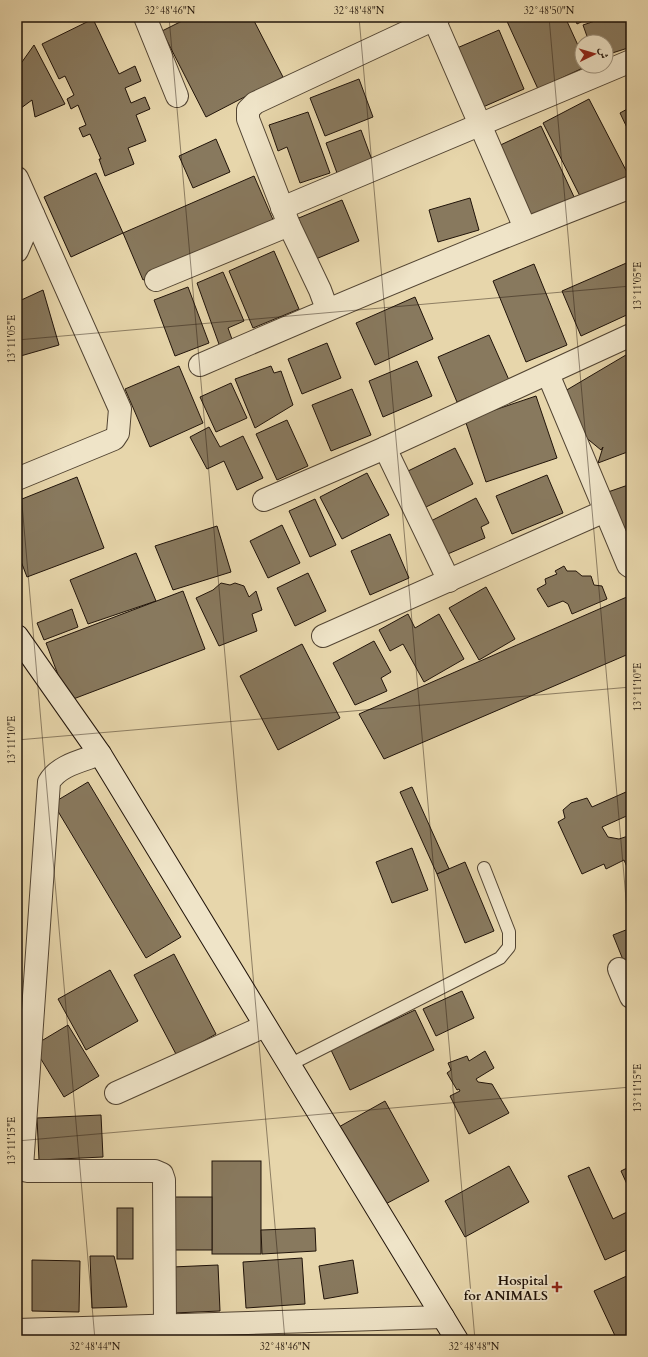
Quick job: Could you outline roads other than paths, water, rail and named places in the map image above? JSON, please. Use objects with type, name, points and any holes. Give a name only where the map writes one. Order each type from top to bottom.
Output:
[{"type":"street","points":[[145,17],[177,96]]},
{"type":"street","points":[[327,309],[320,290],[285,216],[248,119],[248,110],[255,103],[436,18],[480,125],[525,228]]},
{"type":"street","points":[[156,280],[285,216],[480,125],[631,61]]},
{"type":"street","points":[[17,178],[120,409],[118,433],[114,439],[17,479]]},
{"type":"street","points":[[200,366],[327,309],[525,228],[631,187]]},
{"type":"street","points":[[17,251],[33,214]]},
{"type":"street","points":[[264,500],[385,448],[631,335]]},
{"type":"street","points":[[548,374],[628,565],[631,567]]},
{"type":"street","points":[[385,448],[449,581]]},
{"type":"street","points":[[323,636],[605,511]]},
{"type":"street","points":[[17,636],[100,754],[457,1340]]},
{"type":"street","points":[[100,754],[61,768],[53,774],[49,782],[22,1167],[27,1171],[155,1171],[162,1174],[164,1180],[164,1325]]},
{"type":"street","points":[[619,969],[631,997]]},
{"type":"street","points":[[116,1093],[265,1026]]},
{"type":"street","points":[[17,1330],[443,1317]]},
{"type":"lane","points":[[289,1065],[500,958],[509,947],[509,932],[484,868]]},
{"type":"place","name":"Hospital for ANIMALS","points":[[557,1287]]}]
